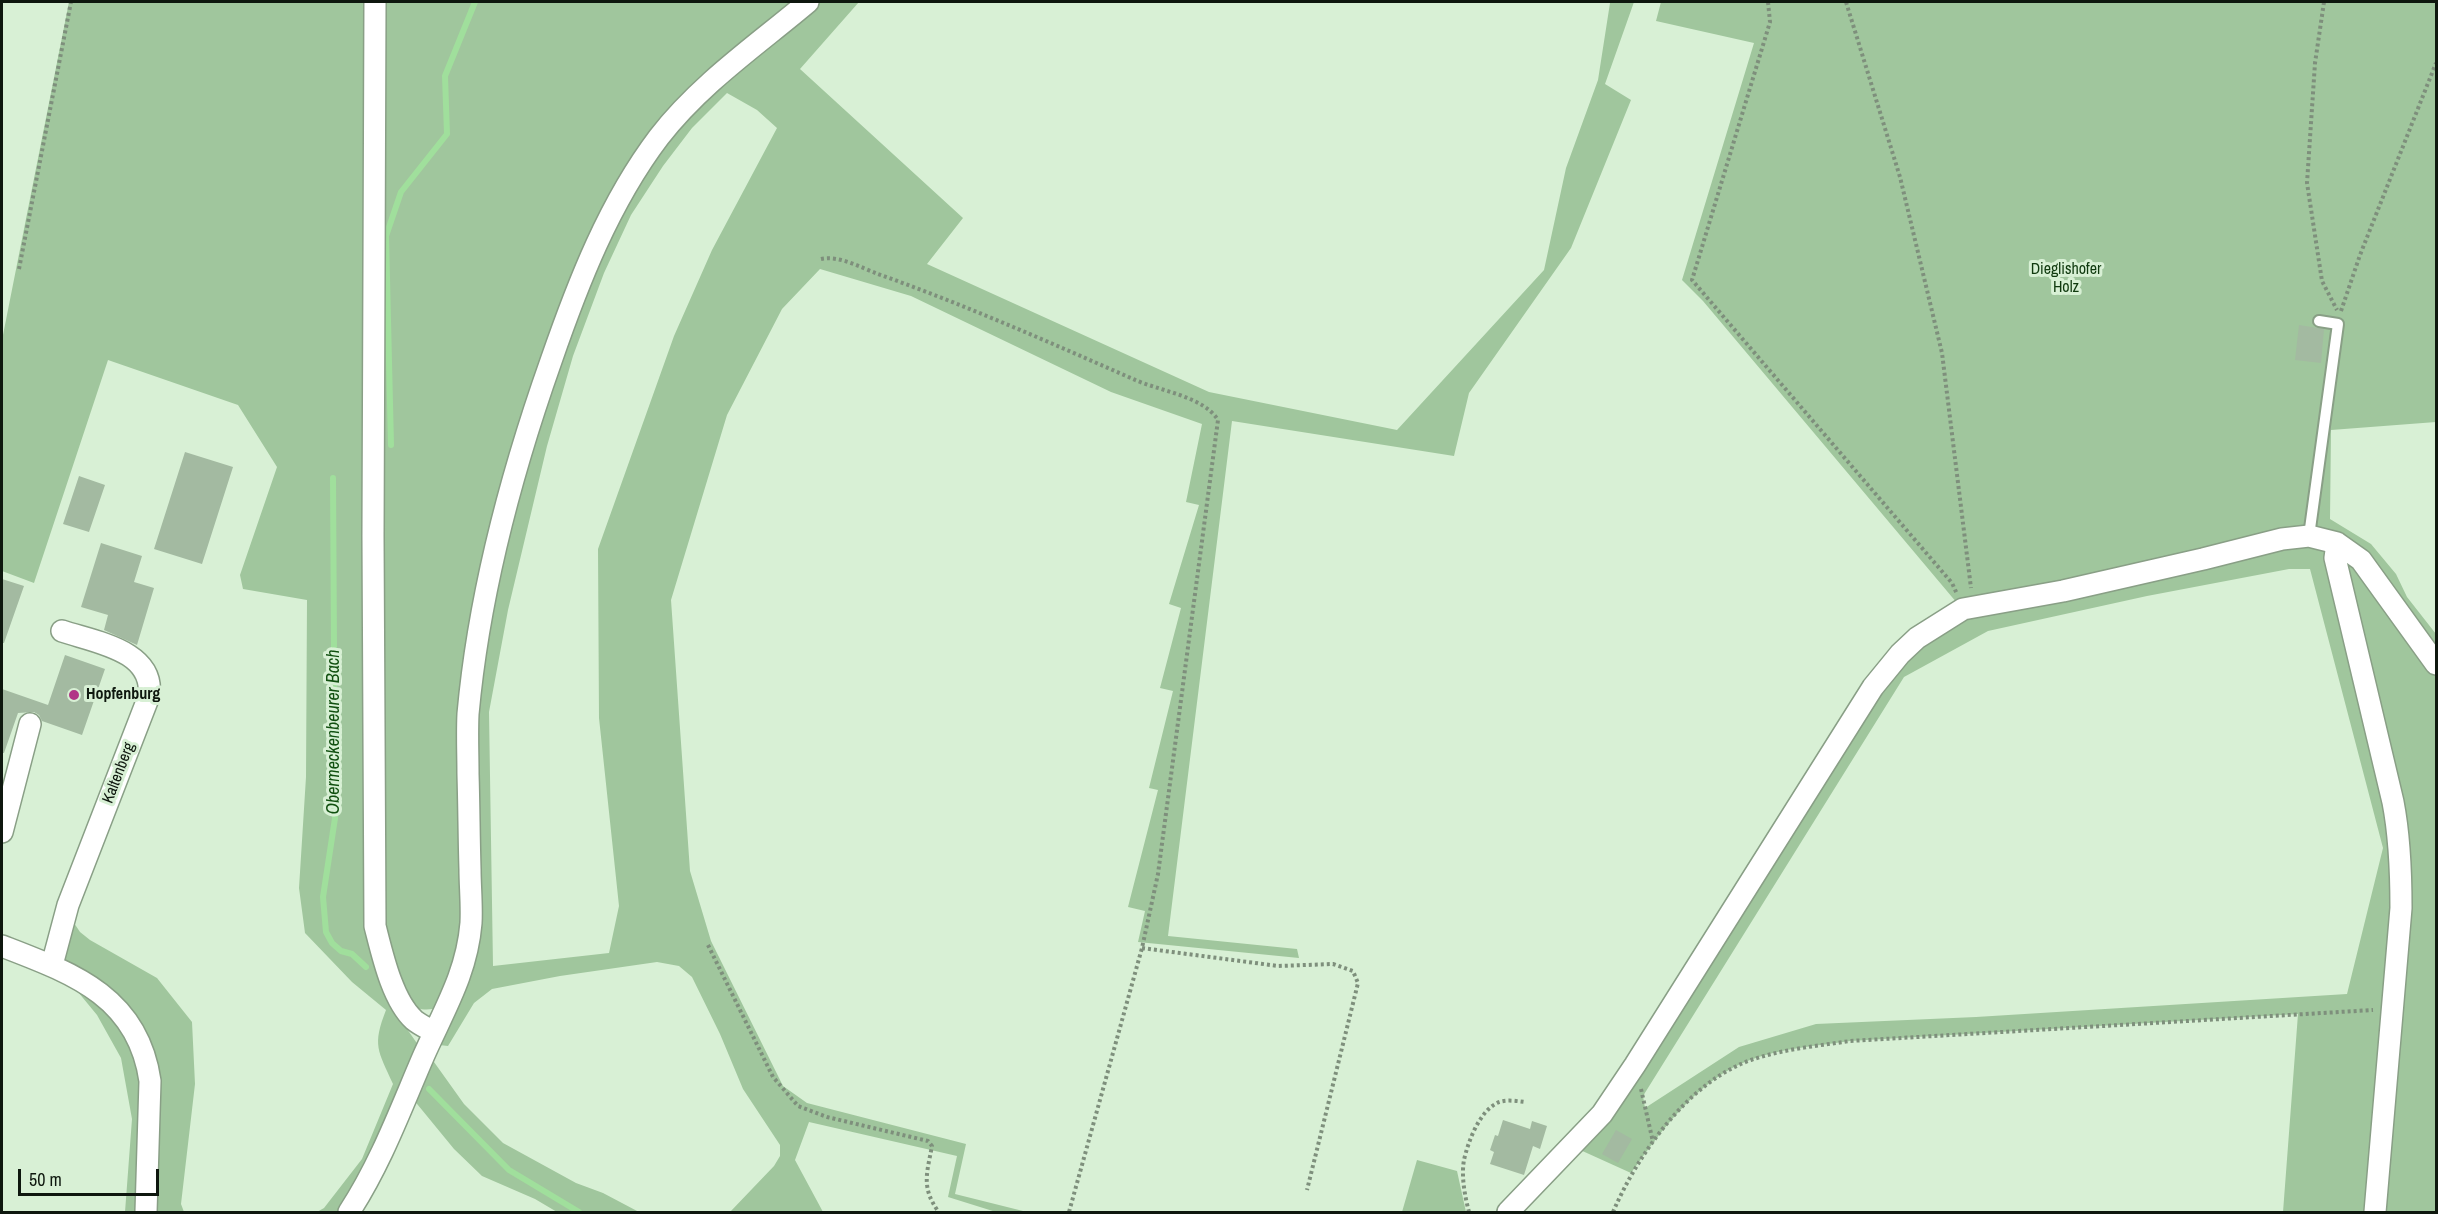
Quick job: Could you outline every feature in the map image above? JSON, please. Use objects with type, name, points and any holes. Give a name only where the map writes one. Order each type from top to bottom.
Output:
[{"type":"street","points":[[375,2],[373,511],[375,926],[384,964],[402,1003],[413,1018],[434,1032]]},
{"type":"street","points":[[349,1212],[371,1177],[408,1097],[434,1032],[457,988],[464,964],[471,921],[467,727],[474,662],[508,497],[529,423],[568,312],[622,194],[658,139],[690,101],[724,69],[808,2]]},
{"type":"street","points":[[1508,1212],[1602,1114],[1873,687],[1900,654],[1917,638],[1968,608],[2063,591],[2282,539],[2309,536],[2337,543],[2353,553],[2367,567],[2436,664]]},
{"type":"street","points":[[2337,543],[2335,558],[2398,831],[2401,908],[2375,1212]]},
{"type":"street","name":"Kaltenberg","points":[[52,965],[68,905],[149,696],[150,685],[145,669],[135,659],[120,651],[62,631]]},
{"type":"street","points":[[2,832],[30,724]]},
{"type":"street","points":[[2,946],[52,965],[104,996],[120,1011],[138,1037],[147,1061],[150,1081],[146,1212]]},
{"type":"lane","points":[[2309,536],[2338,324],[2319,321]]},
{"type":"path","points":[[19,269],[71,2]]},
{"type":"path","points":[[1768,2],[1770,22],[1692,280],[1952,584],[1968,608]]},
{"type":"path","points":[[1846,2],[1900,177],[1942,353],[1968,608]]},
{"type":"path","points":[[2324,2],[2315,63],[2307,183],[2322,281],[2340,316],[2360,255],[2436,63]]},
{"type":"path","points":[[821,259],[826,258],[849,264],[922,290],[1153,388],[1197,402],[1213,412],[1218,420],[1158,874],[1142,948],[1070,1212]]},
{"type":"path","points":[[708,945],[773,1077],[798,1106],[827,1117],[928,1141],[932,1146],[926,1187],[930,1200],[938,1211]]},
{"type":"path","points":[[1142,948],[1278,966],[1333,964],[1353,971],[1358,983],[1307,1190]]},
{"type":"path","points":[[1613,1212],[1631,1173],[1653,1142],[1683,1107],[1718,1076],[1750,1060],[1814,1046],[1873,1040],[2392,1009]]},
{"type":"path","points":[[1635,1065],[1653,1142]]},
{"type":"path","points":[[1470,1212],[1464,1183],[1464,1161],[1482,1116],[1497,1103],[1510,1100],[1525,1102]]},
{"type":"green space","points":[[69,2],[368,2],[368,822],[393,1009],[421,1049],[366,1170],[339,1212],[317,1212],[324,1208],[362,1159],[393,1084],[381,1055],[378,1040],[386,1010],[352,982],[305,933],[299,888],[306,777],[307,600],[243,589],[240,575],[277,467],[238,405],[108,360],[34,583],[2,571],[2,340]]},
{"type":"green space","points":[[383,2],[797,2],[621,179],[487,551],[461,943],[440,1002],[433,1009],[415,1007],[407,997],[382,922]]},
{"type":"green space","points":[[813,2],[859,2],[800,69],[963,218],[927,264],[1209,392],[1397,430],[1544,270],[1566,168],[1598,80],[1610,3],[1634,2],[1605,84],[1631,100],[1571,248],[1469,393],[1454,456],[1232,421],[1168,936],[1297,949],[1299,958],[1138,942],[1145,911],[1128,907],[1158,790],[1149,788],[1173,691],[1160,688],[1181,608],[1169,604],[1199,505],[1186,502],[1202,424],[1111,392],[911,296],[820,269],[782,309],[727,415],[671,600],[690,871],[711,941],[783,1086],[807,1103],[966,1144],[955,1194],[1027,1212],[996,1212],[948,1197],[957,1156],[809,1122],[795,1160],[823,1212],[730,1212],[774,1166],[780,1156],[780,1145],[743,1089],[720,1034],[692,977],[679,966],[657,962],[560,976],[492,989],[474,1003],[448,1046],[439,1045],[476,848],[479,676],[513,505],[577,304],[637,179],[692,107]],"holes":[[[727,93],[757,110],[777,128],[712,250],[674,336],[598,549],[599,718],[619,906],[609,953],[493,966],[489,712],[508,610],[547,446],[573,356],[604,273],[631,215],[663,166],[692,128]]]},
{"type":"green space","name":"Dieglishofer Holz","points":[[1661,2],[2436,2],[2436,422],[2331,430],[2330,519],[2371,544],[2396,574],[2407,597],[2436,634],[2436,655],[2326,532],[2245,543],[1957,603],[1703,301],[1682,280],[1754,43],[1656,21]]},
{"type":"green space","points":[[2291,542],[2316,543],[2327,555],[2396,846],[2372,1212],[2283,1212],[2298,1014],[1850,1041],[1787,1050],[1750,1060],[1731,1069],[1697,1093],[1669,1123],[1631,1173],[1578,1149],[1904,657],[1968,615]],"holes":[[[2289,569],[2310,569],[2383,848],[2347,994],[1976,1017],[1816,1024],[1739,1047],[1645,1108],[1643,1096],[1904,677],[1988,631],[2147,596]]]},
{"type":"green space","points":[[2349,558],[2436,672],[2436,1212],[2380,1212],[2407,896],[2344,559]]},
{"type":"green space","points":[[72,920],[80,932],[90,940],[157,978],[192,1022],[195,1084],[181,1204],[184,1212],[152,1212],[149,1047],[54,960]]},
{"type":"green space","points":[[69,981],[124,1024],[146,1092],[141,1212],[125,1212],[132,1119],[121,1058],[97,1015]]},
{"type":"green space","points":[[429,1055],[464,1104],[503,1143],[576,1183],[603,1193],[639,1212],[557,1212],[535,1199],[482,1176],[454,1149],[413,1099]]},
{"type":"green space","points":[[1417,1160],[1457,1171],[1466,1212],[1402,1212]]},
{"type":"building","points":[[2299,325],[2324,329],[2321,363],[2295,360]]},
{"type":"building","points":[[185,452],[233,467],[202,564],[154,549]]},
{"type":"building","points":[[79,476],[105,485],[89,532],[63,524]]},
{"type":"building","points":[[101,543],[142,556],[134,582],[154,588],[137,645],[104,630],[108,615],[81,607]]},
{"type":"building","points":[[2,579],[24,586],[4,643],[2,643]]},
{"type":"building","name":"Hopfenburg","points":[[65,655],[105,669],[82,735],[42,721],[34,712],[18,713],[4,753],[2,753],[2,689],[48,705]]},
{"type":"building","points":[[1503,1120],[1530,1129],[1532,1121],[1547,1126],[1540,1149],[1533,1146],[1524,1175],[1490,1164],[1494,1152],[1490,1150]]},
{"type":"building","points":[[1616,1130],[1632,1139],[1618,1163],[1602,1154]]},
{"type":"waterway","name":"Obermeckenbeurer Bach","points":[[391,445],[386,236],[401,192],[447,134],[445,76],[475,2]]},
{"type":"waterway","name":"Obermeckenbeurer Bach","points":[[333,478],[335,818],[323,897],[326,932],[332,943],[341,951],[352,954],[366,967]]},
{"type":"waterway","name":"Obermeckenbeurer Bach","points":[[429,1089],[509,1170],[579,1212]]},
{"type":"place","name":"Hopfenburg","points":[[74,695]]}]
